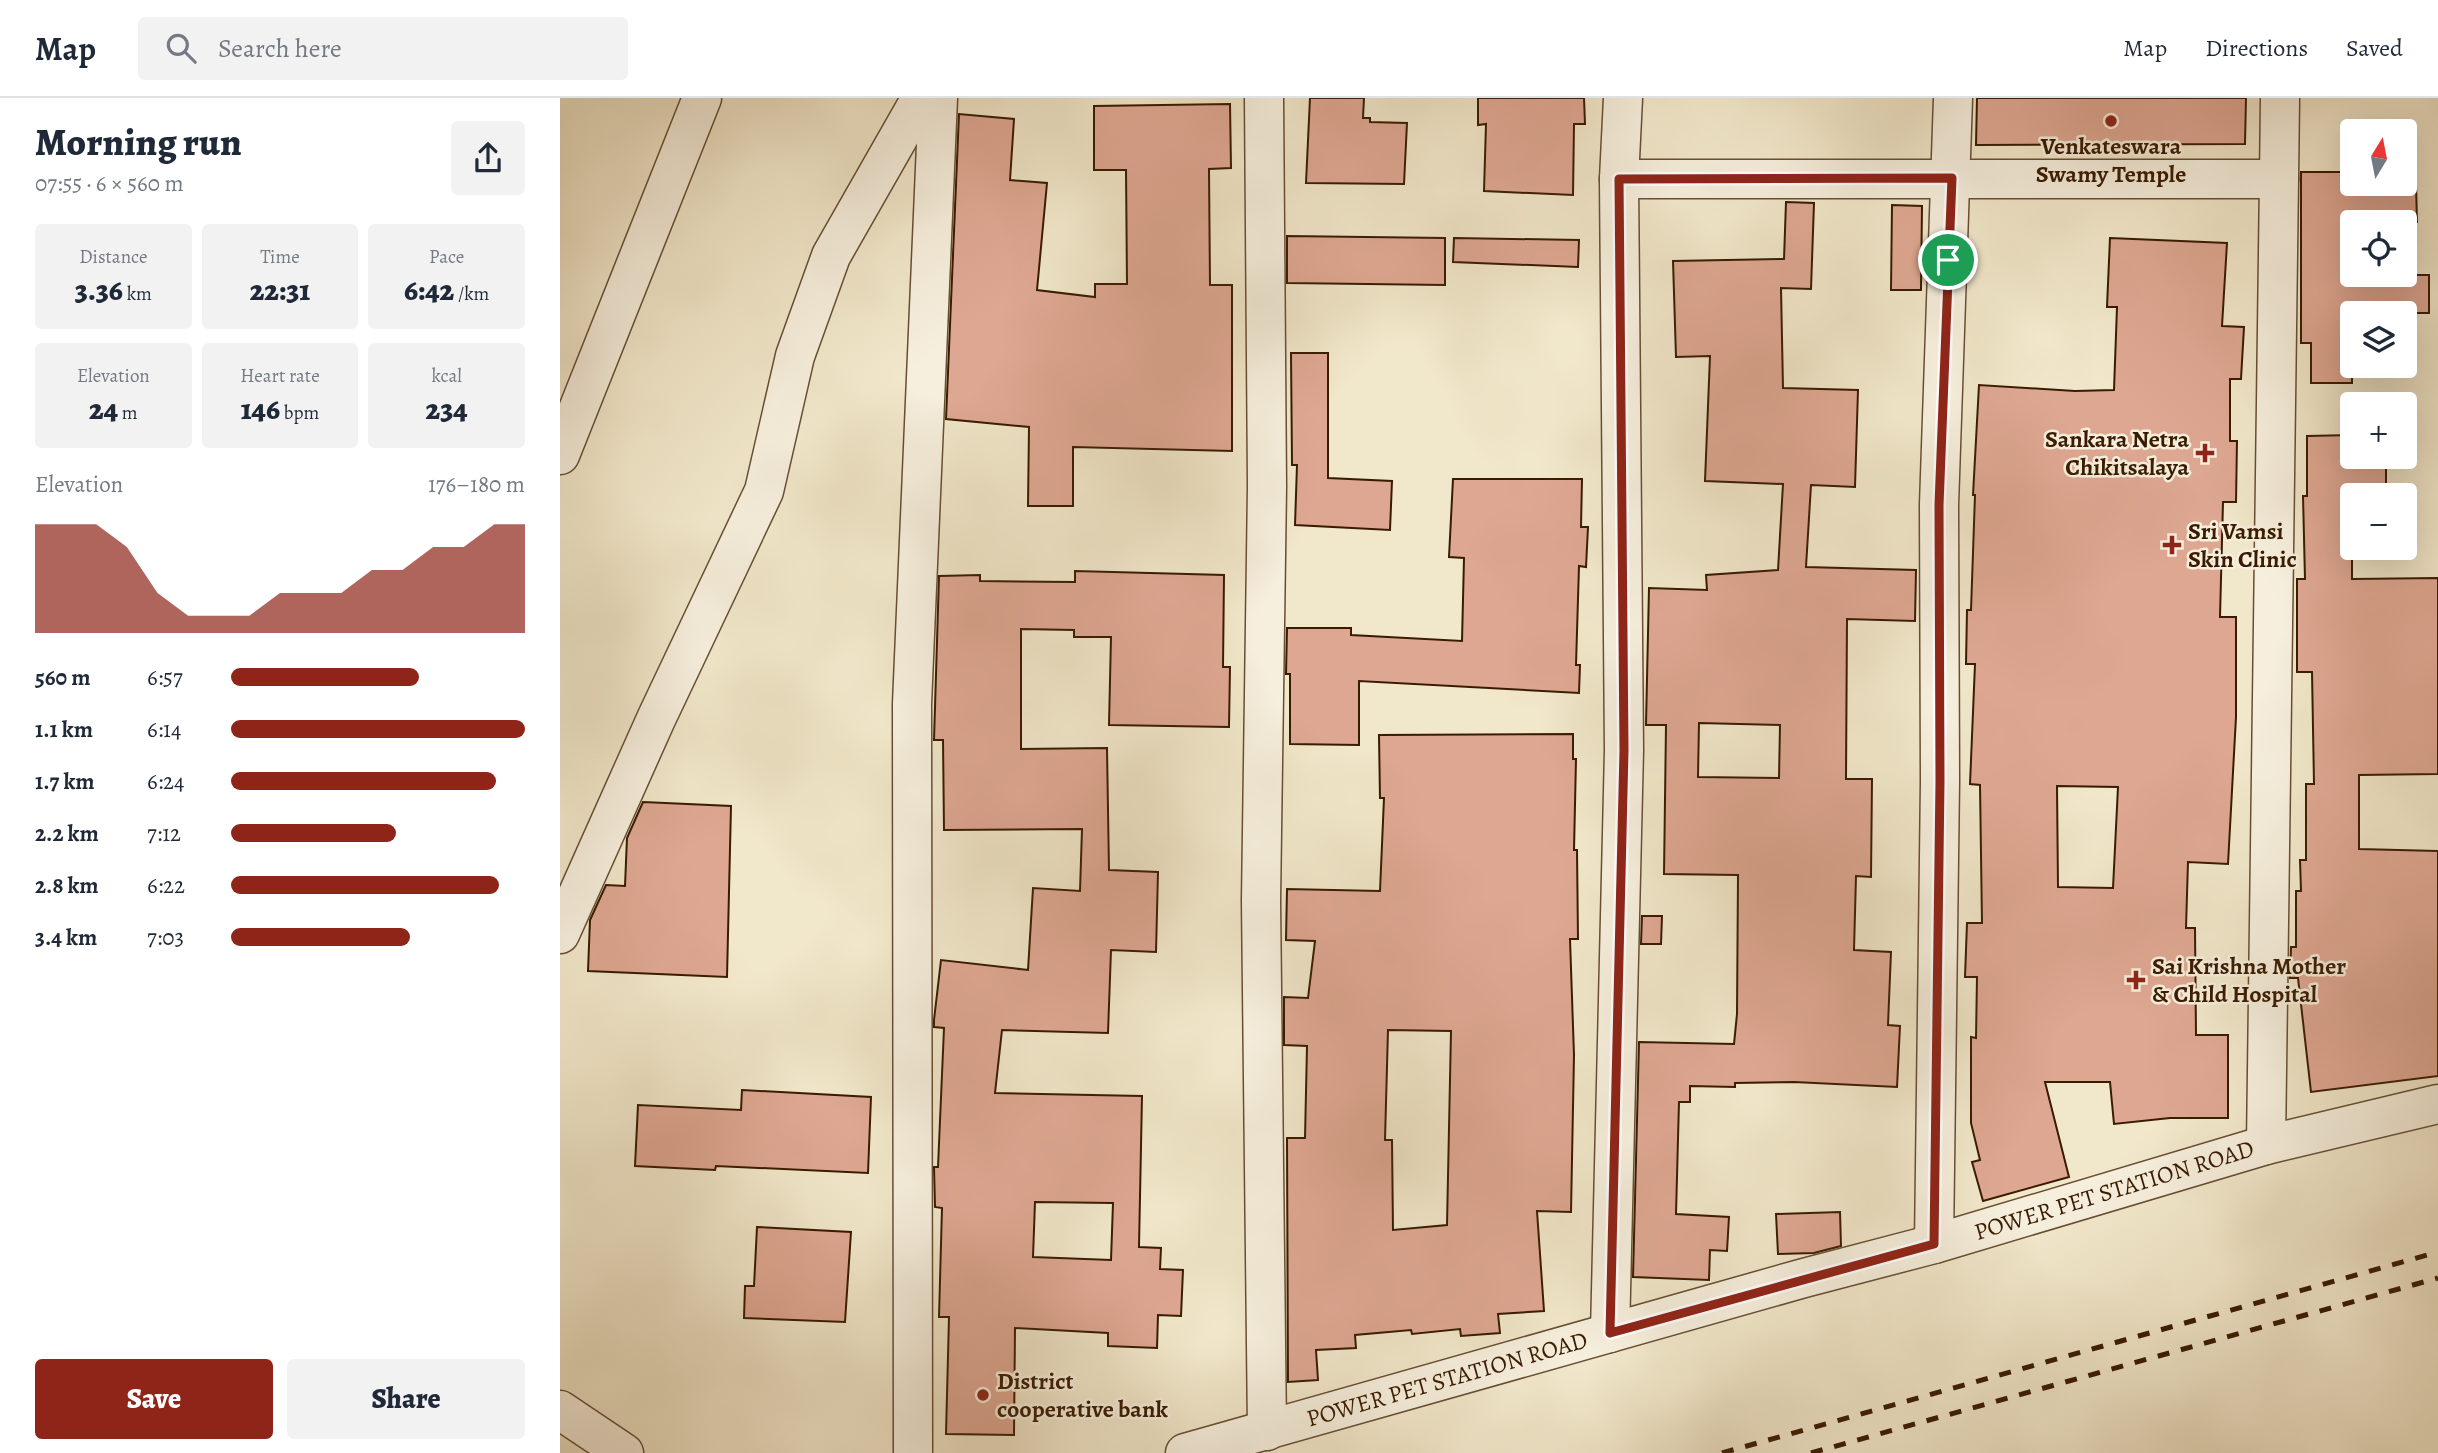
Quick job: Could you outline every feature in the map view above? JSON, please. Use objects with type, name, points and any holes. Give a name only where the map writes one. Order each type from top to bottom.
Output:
[{"type":"street","points":[[560,454],[702,98]]},
{"type":"street","points":[[560,934],[656,719],[764,491],[795,356],[831,256],[921,98]]},
{"type":"street","points":[[913,1453],[912,704],[938,98]]},
{"type":"street","points":[[1264,98],[1266,486],[1261,915],[1267,1431]]},
{"type":"street","points":[[1610,1333],[1624,750],[1619,179],[1623,98]]},
{"type":"street","points":[[1934,1244],[1940,781],[1939,505],[1952,178],[1952,98]]},
{"type":"street","points":[[2266,1145],[2280,98]]},
{"type":"street","points":[[1619,179],[2279,180]]},
{"type":"street","name":"POWER PET STATION ROAD","points":[[1185,1453],[1934,1244],[2266,1145],[2438,1104]]},
{"type":"street","points":[[560,1410],[624,1453]]},
{"type":"building","points":[[1310,98],[1364,98],[1363,118],[1370,118],[1370,122],[1407,123],[1404,184],[1306,183]]},
{"type":"building","points":[[1478,98],[1584,98],[1585,124],[1574,124],[1573,195],[1484,191],[1486,124],[1478,125]]},
{"type":"building","name":"Venkateswara Swamy Temple","points":[[1977,98],[2246,98],[2245,144],[1976,145]]},
{"type":"building","points":[[1230,104],[1231,168],[1209,169],[1210,285],[1232,285],[1232,451],[1073,447],[1073,506],[1028,506],[1029,427],[946,419],[959,114],[1014,119],[1010,180],[1047,183],[1037,290],[1095,297],[1095,284],[1127,284],[1126,170],[1094,170],[1094,106]]},
{"type":"building","points":[[2301,172],[2340,172],[2340,196],[2416,196],[2417,210],[2340,210],[2340,287],[2417,287],[2417,275],[2429,275],[2429,313],[2417,313],[2417,301],[2340,301],[2340,378],[2352,378],[2352,383],[2311,383],[2311,343],[2301,343]]},
{"type":"building","points":[[1786,202],[1814,203],[1811,289],[1781,288],[1783,388],[1858,390],[1855,487],[1811,485],[1806,567],[1916,570],[1915,621],[1847,619],[1846,779],[1872,779],[1871,877],[1856,876],[1854,950],[1891,952],[1888,1025],[1900,1026],[1897,1087],[1794,1082],[1735,1083],[1735,1087],[1690,1086],[1690,1102],[1679,1102],[1676,1214],[1729,1217],[1727,1251],[1710,1250],[1709,1280],[1633,1277],[1639,1042],[1734,1044],[1737,1014],[1738,875],[1664,874],[1666,725],[1646,725],[1649,588],[1707,590],[1706,575],[1778,570],[1783,484],[1705,481],[1710,356],[1676,357],[1673,261],[1784,259]],"holes":[[[1699,723],[1780,725],[1779,778],[1698,777]]]},
{"type":"building","points":[[1892,205],[1922,206],[1921,290],[1891,290]]},
{"type":"building","points":[[1287,236],[1445,238],[1445,285],[1287,283]]},
{"type":"building","points":[[1454,238],[1579,240],[1578,267],[1453,262]]},
{"type":"building","points":[[2110,238],[2227,243],[2222,326],[2244,327],[2241,379],[2230,379],[2230,441],[2237,441],[2236,502],[2223,502],[2220,617],[2236,617],[2236,717],[2228,864],[2188,862],[2186,928],[2195,928],[2196,1035],[2228,1035],[2228,1118],[2170,1118],[2114,1124],[2110,1082],[2045,1082],[2069,1177],[1983,1201],[1972,1162],[1980,1160],[1971,1123],[1971,1037],[1976,1038],[1977,977],[1965,977],[1967,923],[1982,923],[1980,785],[1970,784],[1975,664],[1966,664],[1967,610],[1971,610],[1979,385],[2075,391],[2114,390],[2117,307],[2107,307]],"holes":[[[2057,786],[2118,787],[2113,888],[2058,887]]]},
{"type":"building","points":[[1291,353],[1328,353],[1328,478],[1392,481],[1390,530],[1295,525],[1297,465],[1292,465]]},
{"type":"building","points":[[2340,435],[2340,469],[2386,469],[2386,483],[2340,483],[2340,560],[2352,560],[2352,579],[2438,578],[2438,774],[2359,775],[2359,849],[2438,851],[2438,1076],[2311,1092],[2298,978],[2290,978],[2291,947],[2296,947],[2296,891],[2301,891],[2300,860],[2306,860],[2306,784],[2314,784],[2312,672],[2297,672],[2297,579],[2305,579],[2303,496],[2307,496],[2307,436]]},
{"type":"building","points":[[1453,479],[1582,479],[1581,527],[1588,527],[1586,567],[1579,566],[1576,665],[1580,665],[1579,693],[1359,681],[1359,745],[1290,744],[1290,674],[1286,674],[1287,628],[1351,628],[1351,635],[1462,641],[1464,558],[1449,557]]},
{"type":"building","points":[[1075,571],[1224,575],[1223,667],[1230,667],[1229,727],[1109,725],[1111,637],[1074,637],[1074,630],[1021,629],[1021,749],[1107,748],[1109,870],[1158,872],[1156,952],[1111,950],[1108,1033],[1002,1030],[995,1093],[1142,1096],[1139,1247],[1161,1248],[1160,1269],[1183,1270],[1181,1316],[1158,1315],[1157,1348],[1108,1346],[1108,1333],[1015,1328],[1014,1435],[946,1434],[949,1317],[939,1317],[942,1208],[935,1207],[934,1167],[938,1167],[944,1028],[934,1027],[941,960],[1028,970],[1033,888],[1080,891],[1082,829],[944,830],[943,740],[934,740],[939,576],[980,575],[980,581],[1075,582]],"holes":[[[1035,1202],[1113,1203],[1111,1260],[1033,1257]]]},
{"type":"building","points":[[1573,734],[1573,759],[1576,759],[1574,850],[1577,850],[1578,939],[1570,939],[1574,1055],[1571,1212],[1537,1211],[1544,1311],[1498,1314],[1500,1333],[1461,1336],[1460,1329],[1412,1334],[1411,1330],[1355,1335],[1356,1348],[1316,1350],[1318,1380],[1288,1382],[1287,1138],[1305,1138],[1307,1046],[1284,1045],[1284,997],[1308,998],[1315,941],[1286,940],[1287,889],[1380,891],[1384,798],[1380,798],[1379,735]],"holes":[[[1388,1030],[1451,1031],[1447,1225],[1393,1230],[1392,1140],[1385,1140]]]},
{"type":"building","points":[[643,802],[731,806],[727,977],[588,971],[590,920],[606,885],[625,886],[627,838]]},
{"type":"building","points":[[1642,916],[1662,916],[1661,944],[1641,944]]},
{"type":"building","points":[[742,1090],[871,1097],[868,1173],[716,1166],[715,1170],[635,1166],[638,1105],[741,1110]]},
{"type":"building","points":[[1840,1212],[1841,1246],[1814,1253],[1778,1254],[1776,1214]]},
{"type":"building","points":[[757,1227],[851,1232],[845,1322],[744,1318],[745,1286],[754,1286]]},
{"type":"railway","points":[[1722,1453],[2438,1252]]},
{"type":"railway","points":[[1811,1453],[2438,1278]]},
{"type":"place","name":"Venkateswara Swamy Temple","points":[[2111,121]]},
{"type":"place","name":"Sankara Netra Chikitsalaya","points":[[2205,453]]},
{"type":"place","name":"Sri Vamsi Skin Clinic","points":[[2172,545]]},
{"type":"place","name":"Sai Krishna Mother & Child Hospital","points":[[2136,980]]},
{"type":"place","name":"District cooperative bank","points":[[983,1395]]},
{"type":"route","points":[[1952,178],[1948,260],[1939,505],[1940,781],[1934,1244],[1610,1333],[1624,750],[1619,179],[1952,178]]}]
